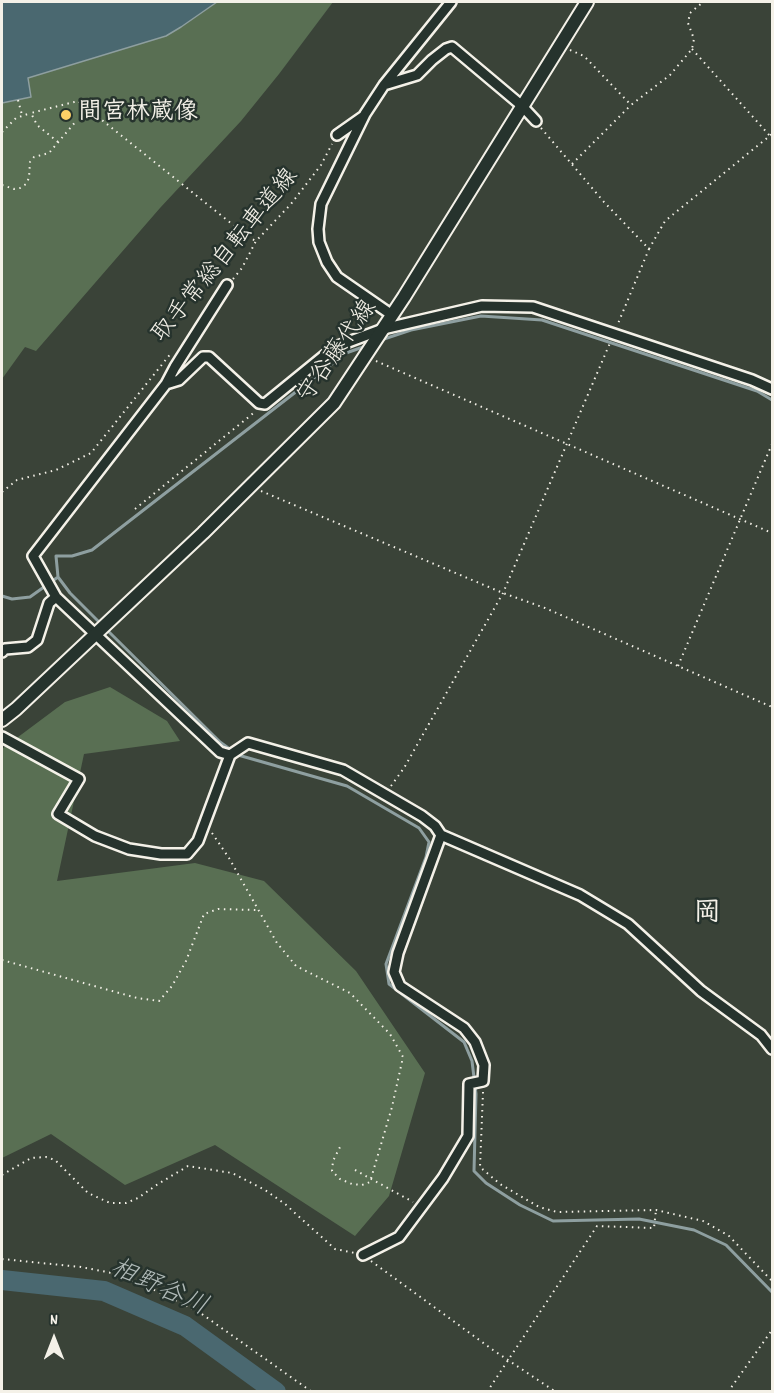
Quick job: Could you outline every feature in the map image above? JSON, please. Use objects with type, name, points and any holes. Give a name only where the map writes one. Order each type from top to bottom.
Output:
[{"type":"main road","name":"守谷藤代線","points":[[2,720],[250,487],[334,403],[392,315],[587,2]]},
{"type":"street","points":[[392,315],[337,277],[327,262],[319,242],[321,204],[366,114],[384,85],[451,2]]},
{"type":"street","points":[[384,85],[417,75],[432,60],[452,47],[521,105],[536,121]]},
{"type":"street","points":[[338,135],[366,114]]},
{"type":"street","points":[[227,285],[166,384],[33,556],[54,593],[100,629],[220,752],[230,755]]},
{"type":"street","points":[[166,384],[179,380],[203,357],[210,357],[259,403],[265,404],[335,347],[382,330],[482,306],[513,306],[533,307],[752,380],[772,389]]},
{"type":"street","points":[[2,652],[5,649],[28,647],[37,640],[54,593]]},
{"type":"street","points":[[2,737],[79,779],[58,814],[95,836],[129,849],[161,854],[187,854],[198,841],[230,755],[248,743],[343,770],[422,816],[435,826],[441,835],[580,895],[628,924],[701,991],[761,1035],[772,1049]]},
{"type":"street","points":[[363,1255],[399,1237],[443,1178],[468,1136],[469,1084],[483,1082],[484,1065],[475,1042],[464,1028],[400,986],[394,972],[398,953],[441,835]]},
{"type":"path","points":[[572,164],[631,105],[670,75],[692,49],[694,39],[688,23],[690,13],[703,2]]},
{"type":"path","points":[[559,46],[584,56],[631,105]]},
{"type":"path","points":[[386,794],[404,768],[503,593],[649,249],[665,221],[771,135],[692,49]]},
{"type":"path","points":[[18,100],[22,115]]},
{"type":"path","points":[[2,132],[22,115],[70,101],[78,101],[256,241]]},
{"type":"path","points":[[32,112],[37,125],[58,142]]},
{"type":"path","points":[[2,185],[14,189],[26,184],[29,178],[30,162],[34,157],[49,153],[77,120]]},
{"type":"path","points":[[536,121],[604,202],[649,249]]},
{"type":"path","name":"取手常総自転車道線","points":[[227,285],[242,268],[256,241],[291,204],[321,165],[338,135]]},
{"type":"path","name":"取手常総自転車道線","points":[[2,492],[17,480],[56,470],[91,453],[172,352]]},
{"type":"path","points":[[366,355],[772,533]]},
{"type":"path","points":[[135,509],[265,404]]},
{"type":"path","points":[[678,666],[772,444]]},
{"type":"path","points":[[250,487],[503,593],[545,608],[772,707]]},
{"type":"path","points":[[205,823],[229,858],[277,943],[296,966],[350,993],[390,1034],[403,1057],[392,1107],[370,1182],[362,1185],[340,1179],[332,1171],[333,1161],[340,1147]]},
{"type":"path","points":[[2,960],[126,995],[159,1001],[172,986],[186,962],[204,914],[218,909],[258,910]]},
{"type":"path","points":[[483,1082],[480,1167],[500,1184],[539,1207],[557,1212],[656,1210],[703,1221],[729,1236],[772,1281]]},
{"type":"path","points":[[2,1175],[31,1158],[46,1157],[55,1160],[88,1193],[110,1203],[126,1203],[138,1198],[188,1166],[232,1173],[285,1204],[335,1249],[363,1255],[556,1392]]},
{"type":"path","points":[[355,1170],[420,1206]]},
{"type":"path","points":[[487,1392],[597,1226],[654,1228],[656,1210]]},
{"type":"path","points":[[2,1259],[81,1267],[112,1273],[159,1292],[199,1312],[312,1392]]},
{"type":"path","points":[[728,1392],[772,1330]]},
{"type":"green space","points":[[217,2],[333,2],[241,121],[160,208],[36,351],[25,347],[2,379],[2,103],[31,97],[28,78],[166,36]]},
{"type":"green space","points":[[110,687],[167,721],[180,741],[84,754],[57,881],[195,863],[264,881],[356,971],[425,1073],[389,1196],[355,1236],[215,1145],[125,1185],[51,1134],[2,1158],[2,749],[65,702]]},
{"type":"water","points":[[2,2],[217,2],[166,36],[28,78],[31,97],[2,103]]},
{"type":"waterway","points":[[381,340],[411,330],[481,316],[542,320],[757,391],[772,400]]},
{"type":"waterway","points":[[101,624],[70,593],[58,577],[56,556],[72,556],[92,550],[346,353],[366,346]]},
{"type":"waterway","points":[[2,596],[12,599],[30,597],[58,577]]},
{"type":"waterway","points":[[106,629],[220,742],[238,755],[347,786],[419,828],[429,842],[426,857],[386,964],[389,984],[464,1042],[472,1061],[476,1094],[474,1171],[486,1183],[520,1205],[553,1221],[639,1219],[694,1230],[726,1245],[772,1292]]},
{"type":"waterway","name":"相野谷川","points":[[2,1280],[104,1291],[185,1326],[276,1392]]},
{"type":"place","name":"間宮林蔵像","points":[[66,115]]},
{"type":"district","name":"岡","points":[[707,916]]}]
